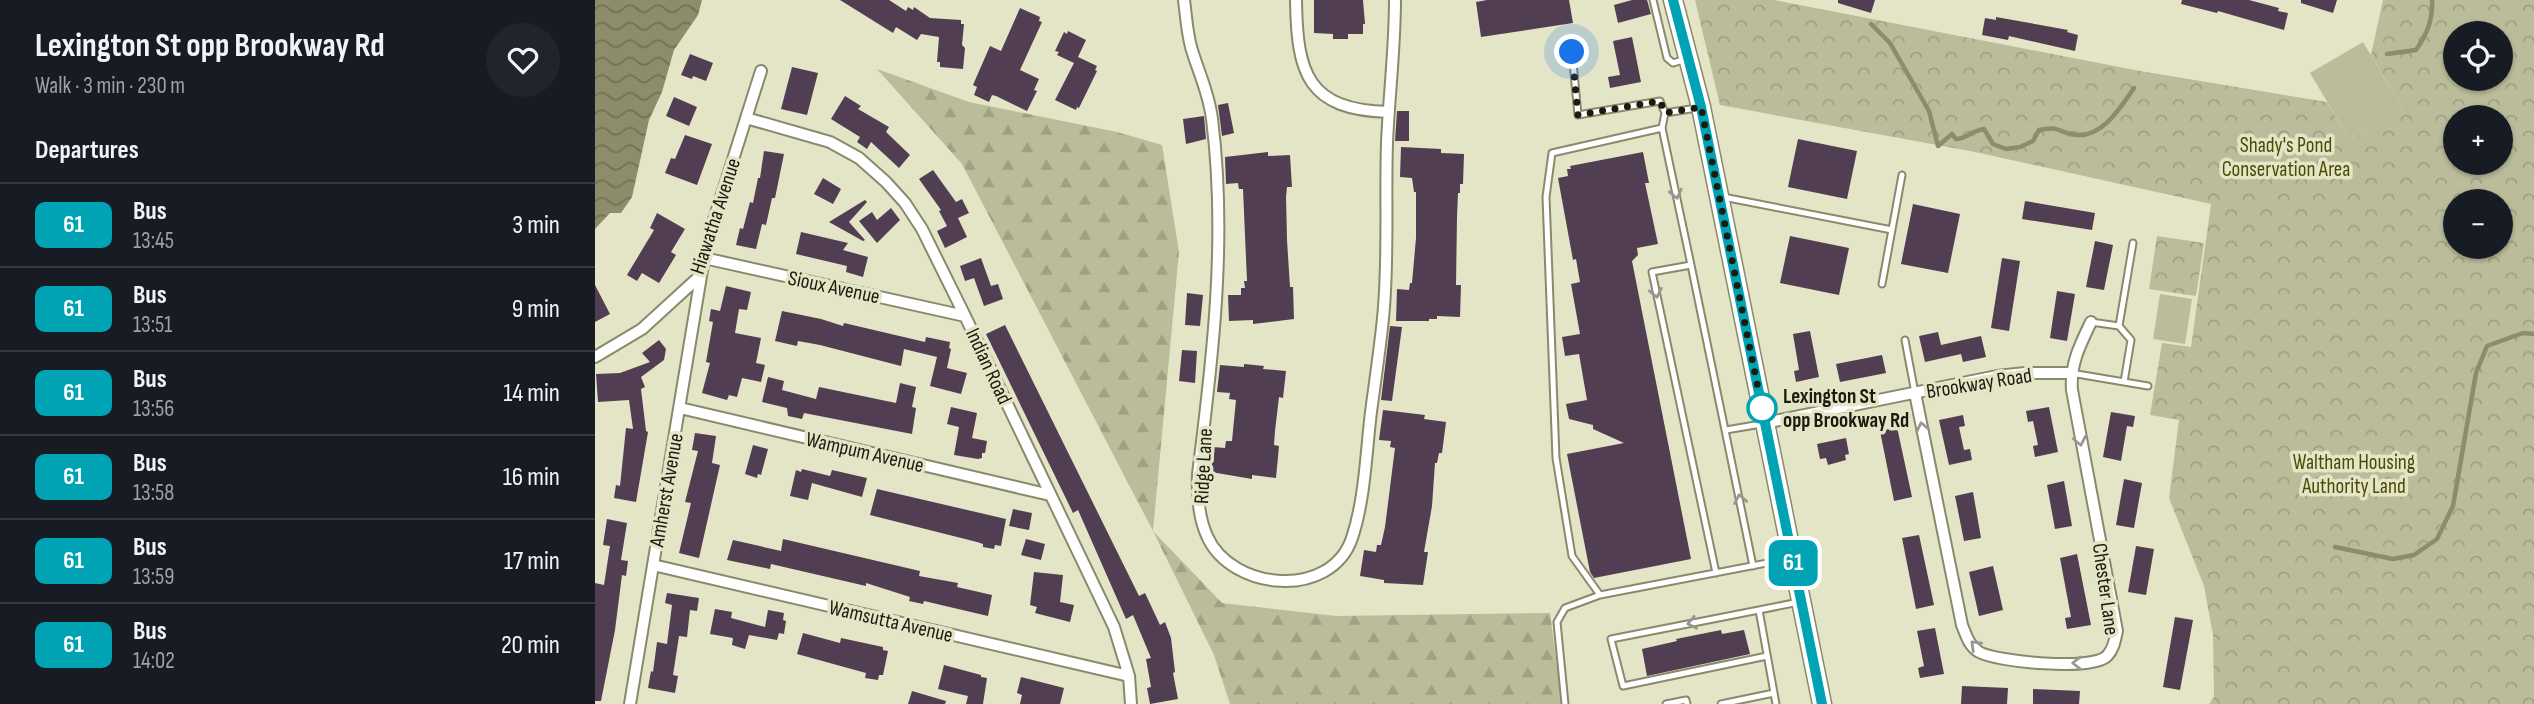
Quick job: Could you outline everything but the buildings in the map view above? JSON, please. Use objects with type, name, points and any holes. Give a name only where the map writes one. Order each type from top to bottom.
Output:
[{"type":"main road","points":[[1673,0],[1701,107],[1822,704]]},
{"type":"street","name":"Ridge Lane","points":[[1184,0],[1190,45],[1207,91],[1212,116],[1218,245],[1214,344],[1197,494],[1200,516],[1207,538],[1220,555],[1235,567],[1254,576],[1291,582],[1319,575],[1345,553],[1352,537],[1361,493],[1383,318],[1395,0]]},
{"type":"street","points":[[1296,0],[1299,55],[1315,88],[1346,108],[1389,113]]},
{"type":"street","name":"Hiawatha Avenue","points":[[595,358],[642,329],[700,276],[761,71]]},
{"type":"street","name":"Indian Road","points":[[746,118],[830,142],[859,158],[887,182],[905,203],[922,229],[965,316],[1114,627],[1129,676],[1131,704]]},
{"type":"street","name":"Sioux Avenue","points":[[704,258],[965,316]]},
{"type":"street","name":"Amherst Avenue","points":[[631,704],[700,276]]},
{"type":"street","points":[[2071,373],[2074,359],[2091,322]]},
{"type":"street","name":"Brookway Road","points":[[1765,423],[2011,374],[2071,373]]},
{"type":"street","name":"Chester Lane","points":[[1915,393],[1967,639],[1976,650],[1991,657],[2079,664],[2106,657],[2114,645],[2117,631],[2075,413],[2071,373]]},
{"type":"street","name":"Wampum Avenue","points":[[680,408],[1050,495]]},
{"type":"street","name":"Wamsutta Avenue","points":[[653,565],[1129,676]]},
{"type":"lane","points":[[1653,0],[1667,58],[1673,63],[1689,59]]},
{"type":"lane","points":[[1572,52],[1578,115],[1660,101],[1665,113],[1662,128],[1727,430],[1753,566]]},
{"type":"lane","points":[[1665,113],[1701,107]]},
{"type":"lane","points":[[1600,596],[1572,556],[1556,458],[1546,197],[1552,153],[1662,128]]},
{"type":"lane","points":[[1882,284],[1902,175]]},
{"type":"lane","points":[[1717,196],[1892,230]]},
{"type":"lane","points":[[2119,326],[2133,243]]},
{"type":"lane","points":[[1691,265],[1652,272],[1716,573]]},
{"type":"lane","points":[[2091,322],[2119,326],[2130,340],[2124,382]]},
{"type":"lane","points":[[1905,340],[1915,393]]},
{"type":"lane","points":[[2071,373],[2148,386]]},
{"type":"lane","points":[[1727,430],[1765,423]]},
{"type":"lane","points":[[1565,704],[1557,622],[1565,608],[1600,596],[1792,559]]},
{"type":"lane","points":[[1767,656],[1623,686],[1611,639],[1801,602]]},
{"type":"lane","points":[[1759,610],[1776,704]]},
{"type":"lane","points":[[1721,704],[1774,693]]},
{"type":"lane","points":[[1666,704],[1686,700],[1687,704]]},
{"type":"green space","name":"Waltham Housing Authority Land","points":[[1695,0],[1774,0],[2140,71],[2327,102],[2350,140],[2403,108],[2371,55],[2383,0],[2534,0],[2534,704],[2209,704],[2214,697],[2213,635],[2204,586],[2169,498],[2179,420],[2150,415],[2162,343],[2191,347],[2211,204],[1975,152],[1720,105]]},
{"type":"green space","points":[[2363,42],[2403,108],[2350,140],[2310,73]]},
{"type":"green space","points":[[877,69],[969,102],[1117,132],[1162,145],[1179,252],[1153,531],[962,164]]},
{"type":"green space","points":[[2157,236],[2204,243],[2196,296],[2149,289]]},
{"type":"green space","points":[[2160,294],[2192,299],[2185,344],[2153,339]]},
{"type":"green space","points":[[1153,531],[1222,603],[1336,616],[1550,613],[1562,704],[1230,704],[1214,655]]},
{"type":"water","points":[[595,0],[702,0],[698,15],[674,50],[662,92],[649,120],[632,197],[621,213],[610,213],[595,229]]},
{"type":"waterway","points":[[2387,54],[2416,50],[2429,26],[2432,0]]},
{"type":"waterway","points":[[1871,24],[1890,43],[1929,111],[1938,146],[1952,134],[1956,139],[1960,139],[1984,129],[1993,144],[2006,149],[2033,141],[2039,130],[2052,128],[2070,134],[2086,134],[2110,120],[2134,88]]},
{"type":"waterway","points":[[2335,547],[2393,559],[2414,555],[2437,539],[2453,506],[2476,373],[2487,346],[2523,333],[2534,334]]},
{"type":"bus line","name":"61","points":[[1673,0],[1701,107],[1822,704]]},
{"type":"place","name":"Lexington St opp Brookway Rd","points":[[1762,408]]},
{"type":"route","points":[[1572,52],[1578,115],[1660,101],[1665,113],[1701,107],[1762,408]]},
{"type":"park label","name":"Shady's Pond Conservation Area","points":[[2286,157]]}]
